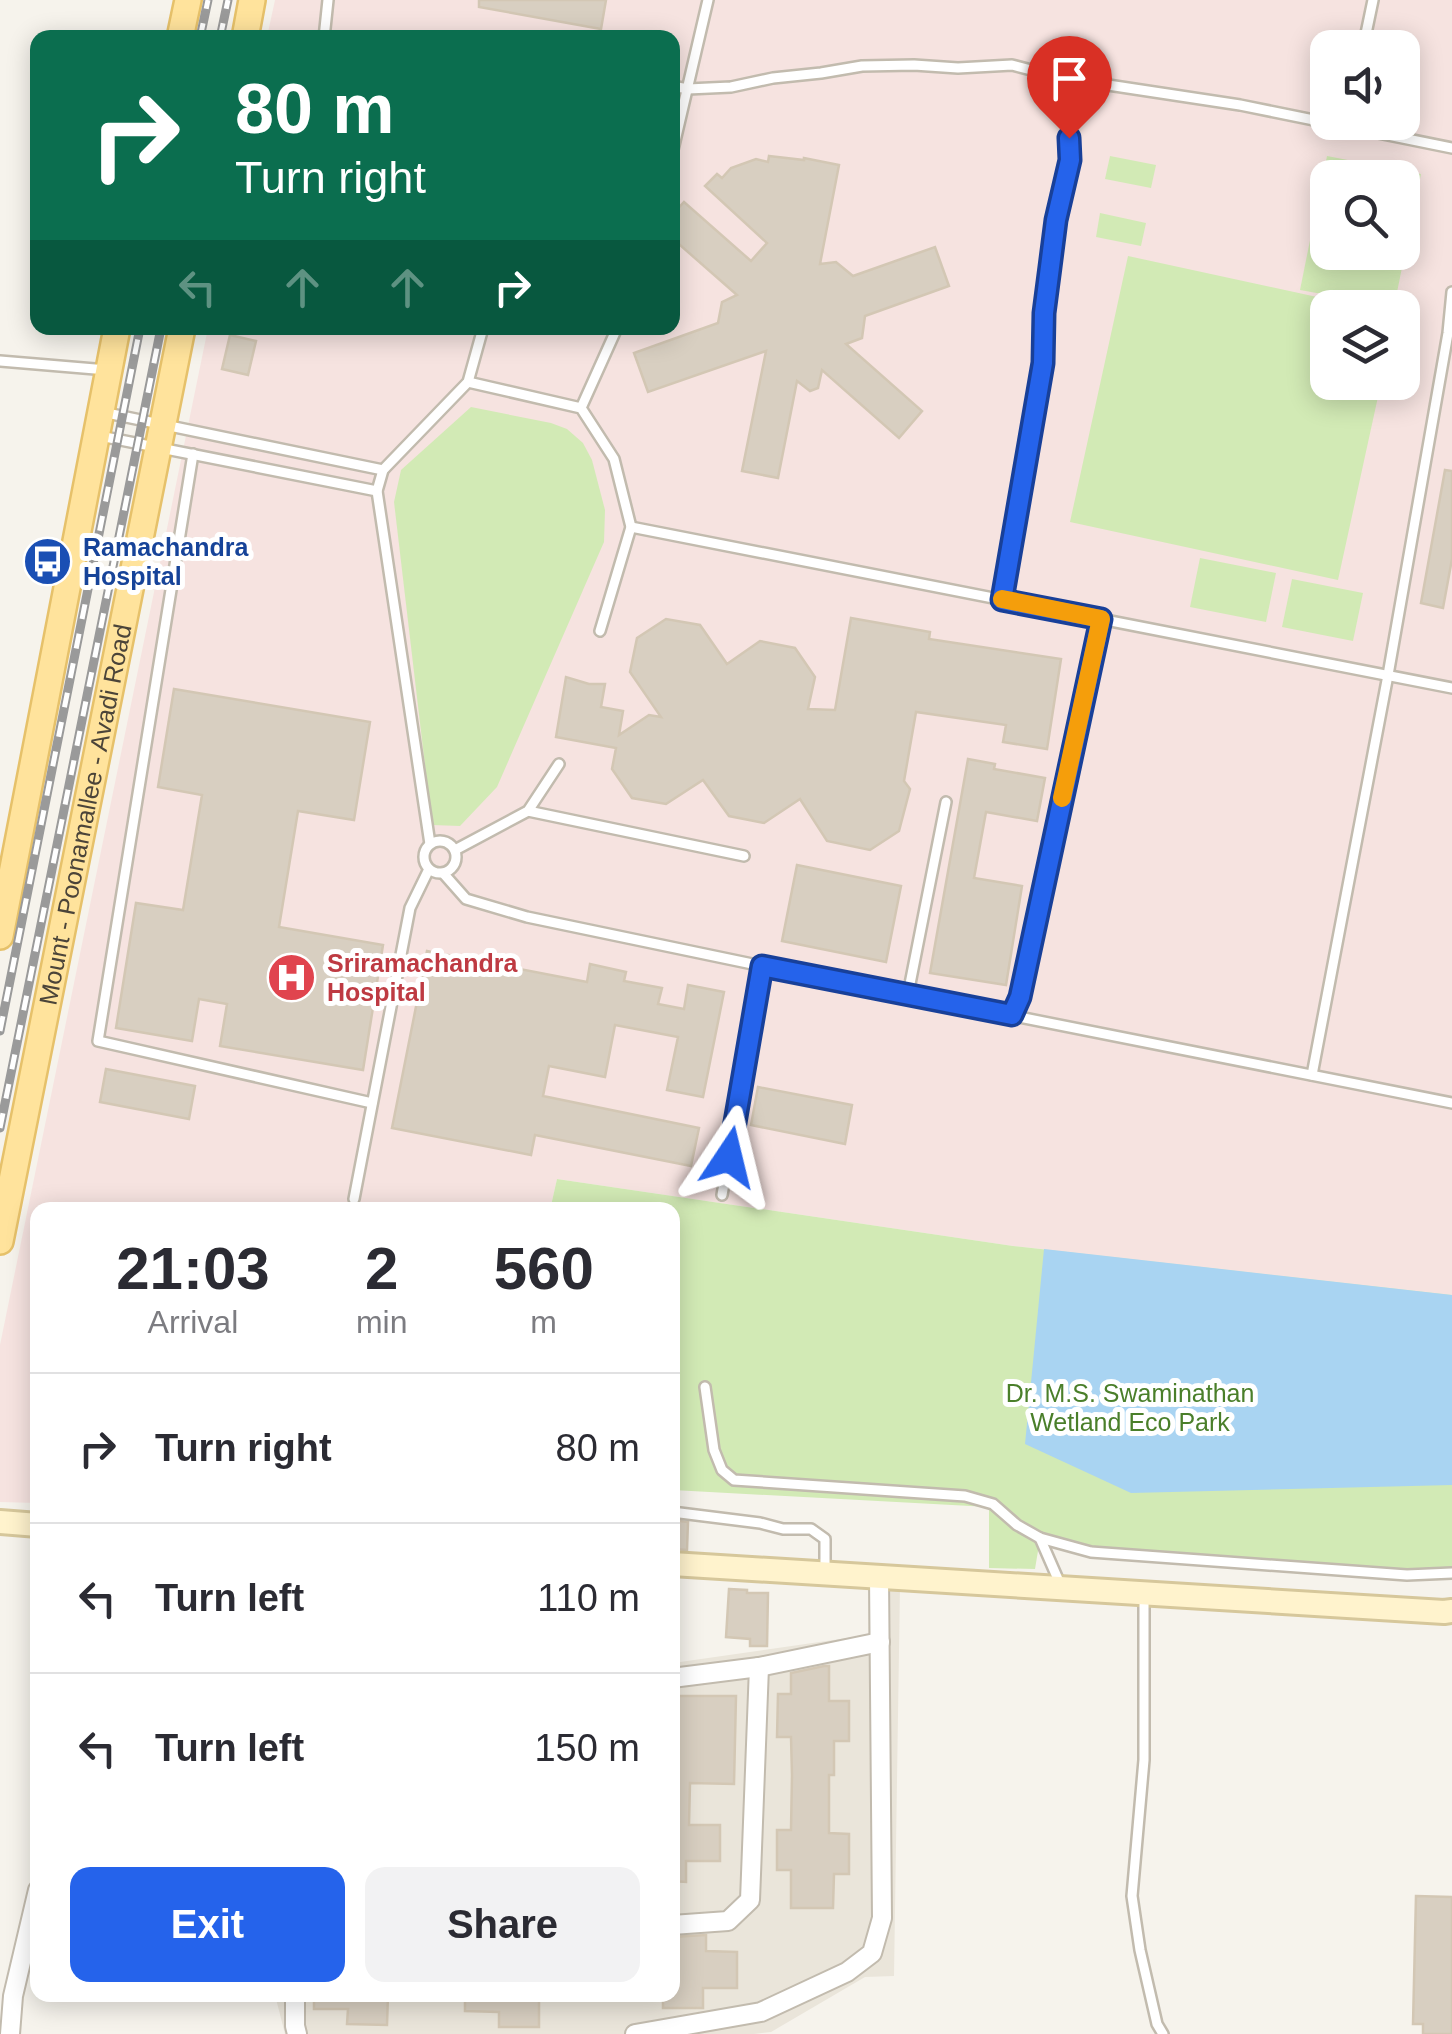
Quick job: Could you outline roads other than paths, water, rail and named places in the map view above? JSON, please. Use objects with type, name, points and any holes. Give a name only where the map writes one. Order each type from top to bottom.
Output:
[{"type":"main road","points":[[182,30],[188,0]]},
{"type":"main road","points":[[246,30],[252,0]]},
{"type":"main road","points":[[0,936],[116,335]]},
{"type":"main road","name":"Mount - Poonamallee - Avadi Road","points":[[0,1241],[181,335]]},
{"type":"street","points":[[0,1522],[30,1524]]},
{"type":"street","points":[[680,1564],[1452,1611]]},
{"type":"street","points":[[635,2034],[761,2012],[847,1972],[872,1952],[882,1918],[879,1576]]},
{"type":"street","points":[[680,1677],[759,1667],[880,1642]]},
{"type":"street","points":[[680,1924],[728,1921],[750,1900],[759,1667]]},
{"type":"street","points":[[10,2034],[7,1995],[30,1917]]},
{"type":"street","points":[[296,2002],[298,2034]]},
{"type":"lane","points":[[325,30],[328,0]]},
{"type":"lane","points":[[680,121],[708,0]]},
{"type":"lane","points":[[1367,30],[1373,0]]},
{"type":"lane","points":[[680,87],[731,87],[862,66],[1012,65],[1062,78],[1310,118]]},
{"type":"lane","points":[[1002,600],[1043,363],[1044,313],[1056,220],[1070,160],[1062,78]]},
{"type":"lane","points":[[1416,140],[1452,148]]},
{"type":"lane","points":[[1312,1075],[1388,675],[1452,292]]},
{"type":"lane","points":[[456,850],[455,864],[450,870],[429,869],[424,856],[430,844],[377,491],[383,470],[468,382],[482,335]]},
{"type":"lane","points":[[580,408],[614,335]]},
{"type":"lane","points":[[0,361],[108,370]]},
{"type":"lane","points":[[468,382],[580,408],[614,459],[631,527],[600,631]]},
{"type":"lane","points":[[98,424],[383,470]]},
{"type":"lane","points":[[98,424],[159,436],[192,454],[377,491]]},
{"type":"lane","points":[[192,454],[98,1042],[372,1103]]},
{"type":"lane","points":[[631,527],[1452,688]]},
{"type":"lane","points":[[1012,1015],[1020,997],[1101,619]]},
{"type":"lane","points":[[456,850],[528,811],[559,764]]},
{"type":"lane","points":[[908,994],[946,802]]},
{"type":"lane","points":[[528,811],[744,856]]},
{"type":"lane","points":[[430,844],[444,841],[456,850]]},
{"type":"lane","points":[[354,1199],[410,908],[429,869]]},
{"type":"lane","points":[[443,872],[466,899],[527,916],[1452,1103]]},
{"type":"lane","points":[[722,1195],[762,966]]},
{"type":"lane","points":[[705,1388],[714,1450],[722,1470],[734,1480],[964,1496],[993,1504],[1040,1538],[1091,1552],[1407,1575],[1452,1573]]},
{"type":"lane","points":[[680,1513],[811,1529],[825,1539],[825,1572]]},
{"type":"lane","points":[[1040,1538],[1062,1588]]},
{"type":"lane","points":[[1144,1593],[1144,1760],[1132,1896],[1140,1950],[1157,2024],[1163,2034]]},
{"type":"water","points":[[1044,1249],[1452,1295],[1452,1485],[1131,1493],[1025,1444]]},
{"type":"railway","points":[[202,30],[208,0]]},
{"type":"railway","points":[[222,30],[228,0]]},
{"type":"railway","points":[[0,1031],[139,335]]},
{"type":"railway","points":[[0,1128],[160,335]]},
{"type":"place","name":"Ramachandra Hospital","points":[[48,561]]},
{"type":"place","name":"Sriramachandra Hospital","points":[[292,977]]},
{"type":"park label","name":"Dr. M.S. Swaminathan Wetland Eco Park","points":[[1130,1408]]}]
